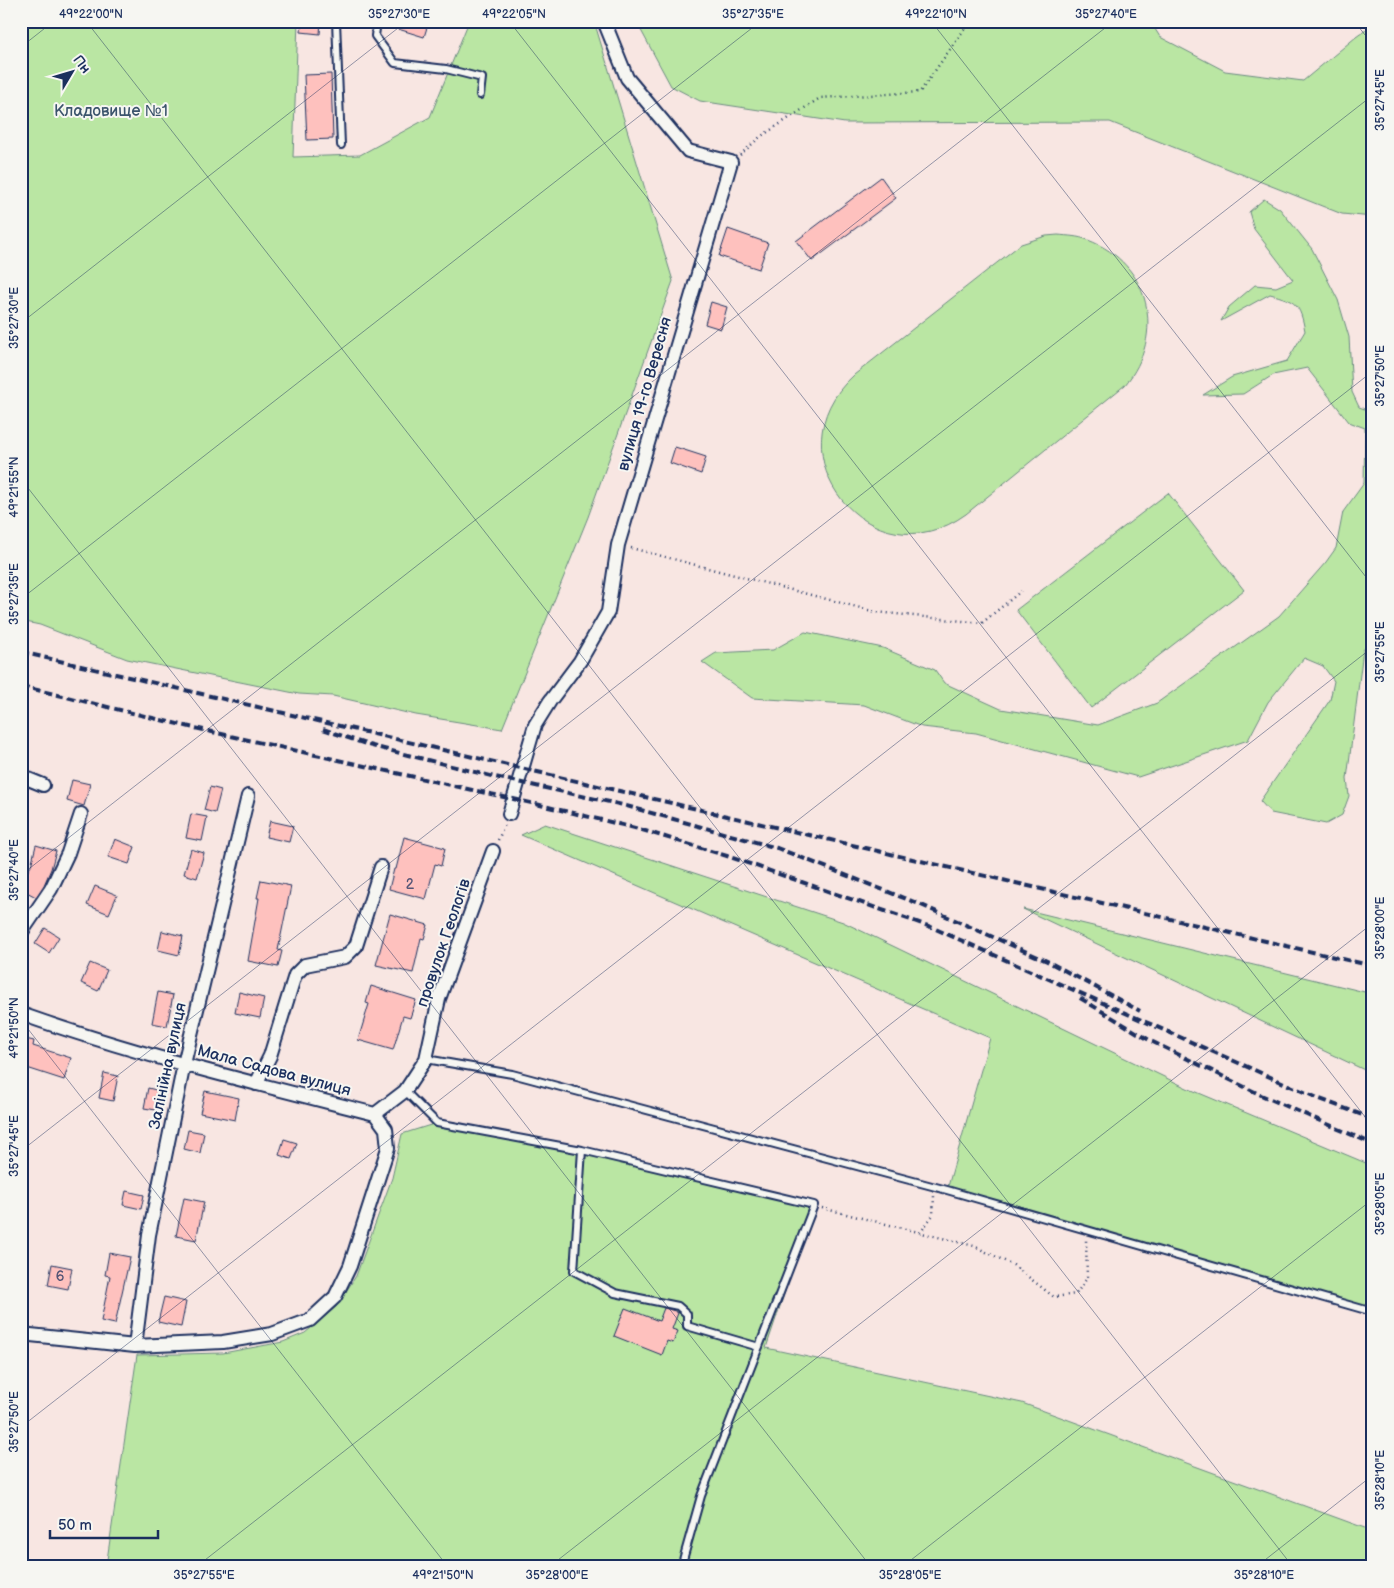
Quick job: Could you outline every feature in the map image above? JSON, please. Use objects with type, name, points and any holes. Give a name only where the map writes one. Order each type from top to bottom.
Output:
[{"type":"street","points":[[604,21],[627,78],[688,151],[731,162]]},
{"type":"street","name":"вулиця 19-го Вересня","points":[[510,814],[535,725],[550,701],[580,661],[608,612],[618,545],[731,162]]},
{"type":"street","points":[[21,776],[43,785]]},
{"type":"street","name":"Залінійна вулиця","points":[[136,1346],[149,1235],[184,1064],[248,796]]},
{"type":"street","points":[[21,933],[51,889],[68,853],[81,814]]},
{"type":"street","name":"провулок Геологів","points":[[375,1114],[406,1091],[426,1059],[439,999],[493,851]]},
{"type":"street","points":[[256,1084],[270,1056],[295,976],[306,965],[345,958],[356,946],[381,867]]},
{"type":"street","name":"Мала Садова вулиця","points":[[21,1014],[116,1045],[256,1084],[375,1114]]},
{"type":"street","points":[[21,1334],[136,1346],[223,1342],[272,1334],[310,1320],[335,1297],[350,1266],[388,1148],[386,1129],[375,1114]]},
{"type":"lane","points":[[336,21],[341,145]]},
{"type":"lane","points":[[377,21],[375,36],[395,63],[446,69],[482,78],[480,95]]},
{"type":"lane","points":[[426,1059],[512,1074],[934,1187],[1373,1312]]},
{"type":"lane","points":[[406,1091],[437,1122],[582,1150],[814,1205],[701,1496],[681,1567]]},
{"type":"lane","points":[[582,1150],[574,1272],[616,1293],[678,1306],[687,1314],[687,1326],[759,1347]]},
{"type":"path","points":[[731,162],[760,137],[820,98],[920,92],[970,21]]},
{"type":"path","points":[[1366,21],[1373,52]]},
{"type":"path","points":[[618,545],[876,612],[982,623],[1021,591]]},
{"type":"path","points":[[493,851],[510,814]]},
{"type":"path","points":[[920,1233],[933,1215],[934,1187]]},
{"type":"path","points":[[814,1205],[974,1246],[1013,1265],[1054,1297],[1076,1294],[1087,1278],[1085,1230]]},
{"type":"green space","name":"Кладовище №1","points":[[21,21],[298,21],[293,157],[360,155],[430,117],[469,21],[594,21],[673,281],[588,517],[502,729],[416,715],[333,696],[299,694],[127,659],[40,625],[21,621]]},
{"type":"green space","points":[[636,21],[1150,21],[1160,37],[1225,71],[1303,81],[1373,25],[1373,217],[1342,214],[1110,122],[845,123],[700,101],[671,86]]},
{"type":"green space","points":[[1264,199],[1280,209],[1312,249],[1338,300],[1349,337],[1352,392],[1359,407],[1373,412],[1373,638],[1363,650],[1347,779],[1349,796],[1342,815],[1326,824],[1271,813],[1260,801],[1330,700],[1334,681],[1323,666],[1304,658],[1268,702],[1248,740],[1138,777],[976,733],[922,727],[864,705],[752,698],[702,662],[716,653],[773,650],[805,632],[883,648],[935,670],[944,683],[1001,709],[1098,725],[1157,703],[1279,616],[1336,548],[1343,512],[1364,483],[1365,428],[1349,422],[1307,368],[1273,375],[1243,394],[1203,395],[1232,377],[1287,361],[1305,331],[1299,309],[1286,299],[1270,294],[1221,321],[1229,307],[1255,285],[1276,287],[1293,280],[1254,229],[1249,212]]},
{"type":"green space","points":[[1058,235],[1088,240],[1109,251],[1126,266],[1138,283],[1145,303],[1148,323],[1145,345],[1138,365],[1125,385],[966,514],[930,531],[896,532],[866,521],[842,500],[826,471],[821,439],[830,406],[854,375],[1021,244],[1046,236]]},
{"type":"green space","points":[[1168,493],[1244,590],[1091,708],[1016,610]]},
{"type":"green space","points":[[545,824],[843,922],[1187,1088],[1373,1166],[1373,1312],[947,1190],[990,1038],[521,835]]},
{"type":"green space","points":[[1023,909],[1373,994],[1373,1074]]},
{"type":"green space","points":[[437,1123],[582,1150],[814,1205],[766,1348],[1022,1403],[1373,1531],[1373,1567],[106,1567],[137,1355],[223,1353],[283,1342],[305,1333],[336,1307],[356,1276],[392,1178],[402,1134]]},
{"type":"building","points":[[302,21],[321,21],[320,34],[301,32]]},
{"type":"building","points":[[382,21],[429,21],[424,37],[382,24]]},
{"type":"building","points":[[331,74],[333,139],[307,140],[304,75]]},
{"type":"building","points":[[881,177],[896,198],[812,261],[796,241]]},
{"type":"building","points":[[728,229],[768,243],[759,269],[719,256]]},
{"type":"building","points":[[711,302],[727,307],[721,329],[705,324]]},
{"type":"building","points":[[675,447],[706,457],[701,474],[670,463]]},
{"type":"building","points":[[72,780],[90,784],[84,806],[67,801]]},
{"type":"building","points":[[210,787],[221,790],[215,813],[204,810]]},
{"type":"building","points":[[191,814],[207,817],[202,841],[186,838]]},
{"type":"building","points":[[270,821],[293,826],[289,842],[266,837]]},
{"type":"building","points":[[404,837],[445,848],[441,866],[435,864],[426,899],[389,889]]},
{"type":"building","points":[[115,839],[135,847],[129,864],[108,857]]},
{"type":"building","points":[[36,845],[56,851],[51,869],[36,897],[21,889],[21,882],[31,866]]},
{"type":"building","points":[[191,849],[204,853],[197,878],[184,874]]},
{"type":"building","points":[[261,880],[291,886],[278,950],[282,951],[278,967],[248,961]]},
{"type":"building","points":[[95,886],[117,895],[109,914],[87,905]]},
{"type":"building","points":[[390,914],[428,925],[424,939],[421,938],[413,973],[376,965]]},
{"type":"building","points":[[45,928],[59,937],[49,953],[35,944]]},
{"type":"building","points":[[162,931],[183,936],[179,955],[158,950]]},
{"type":"building","points":[[90,963],[107,970],[98,991],[81,983]]},
{"type":"building","points":[[371,986],[416,1000],[410,1018],[403,1016],[393,1050],[358,1040],[369,1004],[366,1003]]},
{"type":"building","points":[[158,992],[173,995],[167,1026],[152,1023]]},
{"type":"building","points":[[239,992],[264,998],[260,1018],[235,1013]]},
{"type":"building","points":[[21,1038],[34,1041],[33,1046],[71,1058],[64,1080],[27,1068],[25,1074],[21,1074]]},
{"type":"building","points":[[104,1073],[118,1076],[113,1101],[99,1098]]},
{"type":"building","points":[[148,1088],[160,1091],[156,1110],[144,1108]]},
{"type":"building","points":[[205,1091],[239,1098],[235,1120],[200,1113]]},
{"type":"building","points":[[188,1130],[204,1133],[200,1153],[184,1149]]},
{"type":"building","points":[[284,1139],[297,1143],[291,1159],[279,1155]]},
{"type":"building","points":[[126,1191],[144,1195],[141,1209],[123,1205]]},
{"type":"building","points":[[184,1198],[204,1202],[196,1240],[176,1236]]},
{"type":"building","points":[[109,1253],[130,1257],[115,1324],[101,1321],[110,1276],[105,1275]]},
{"type":"building","points":[[52,1264],[72,1268],[68,1289],[48,1285]]},
{"type":"building","points":[[164,1297],[186,1302],[181,1327],[158,1322]]},
{"type":"building","points":[[625,1308],[659,1321],[664,1308],[678,1313],[672,1329],[678,1331],[673,1343],[667,1341],[662,1355],[614,1336]]},
{"type":"railway","points":[[21,652],[1373,966]]},
{"type":"railway","points":[[21,686],[190,727],[540,805],[639,829],[727,856],[931,927],[1320,1099],[1373,1119]]},
{"type":"railway","points":[[323,729],[368,745],[495,777],[623,805],[777,848],[919,904],[1047,961],[1140,1011]]},
{"type":"railway","points":[[1080,998],[1151,1041],[1261,1095],[1373,1144]]}]
